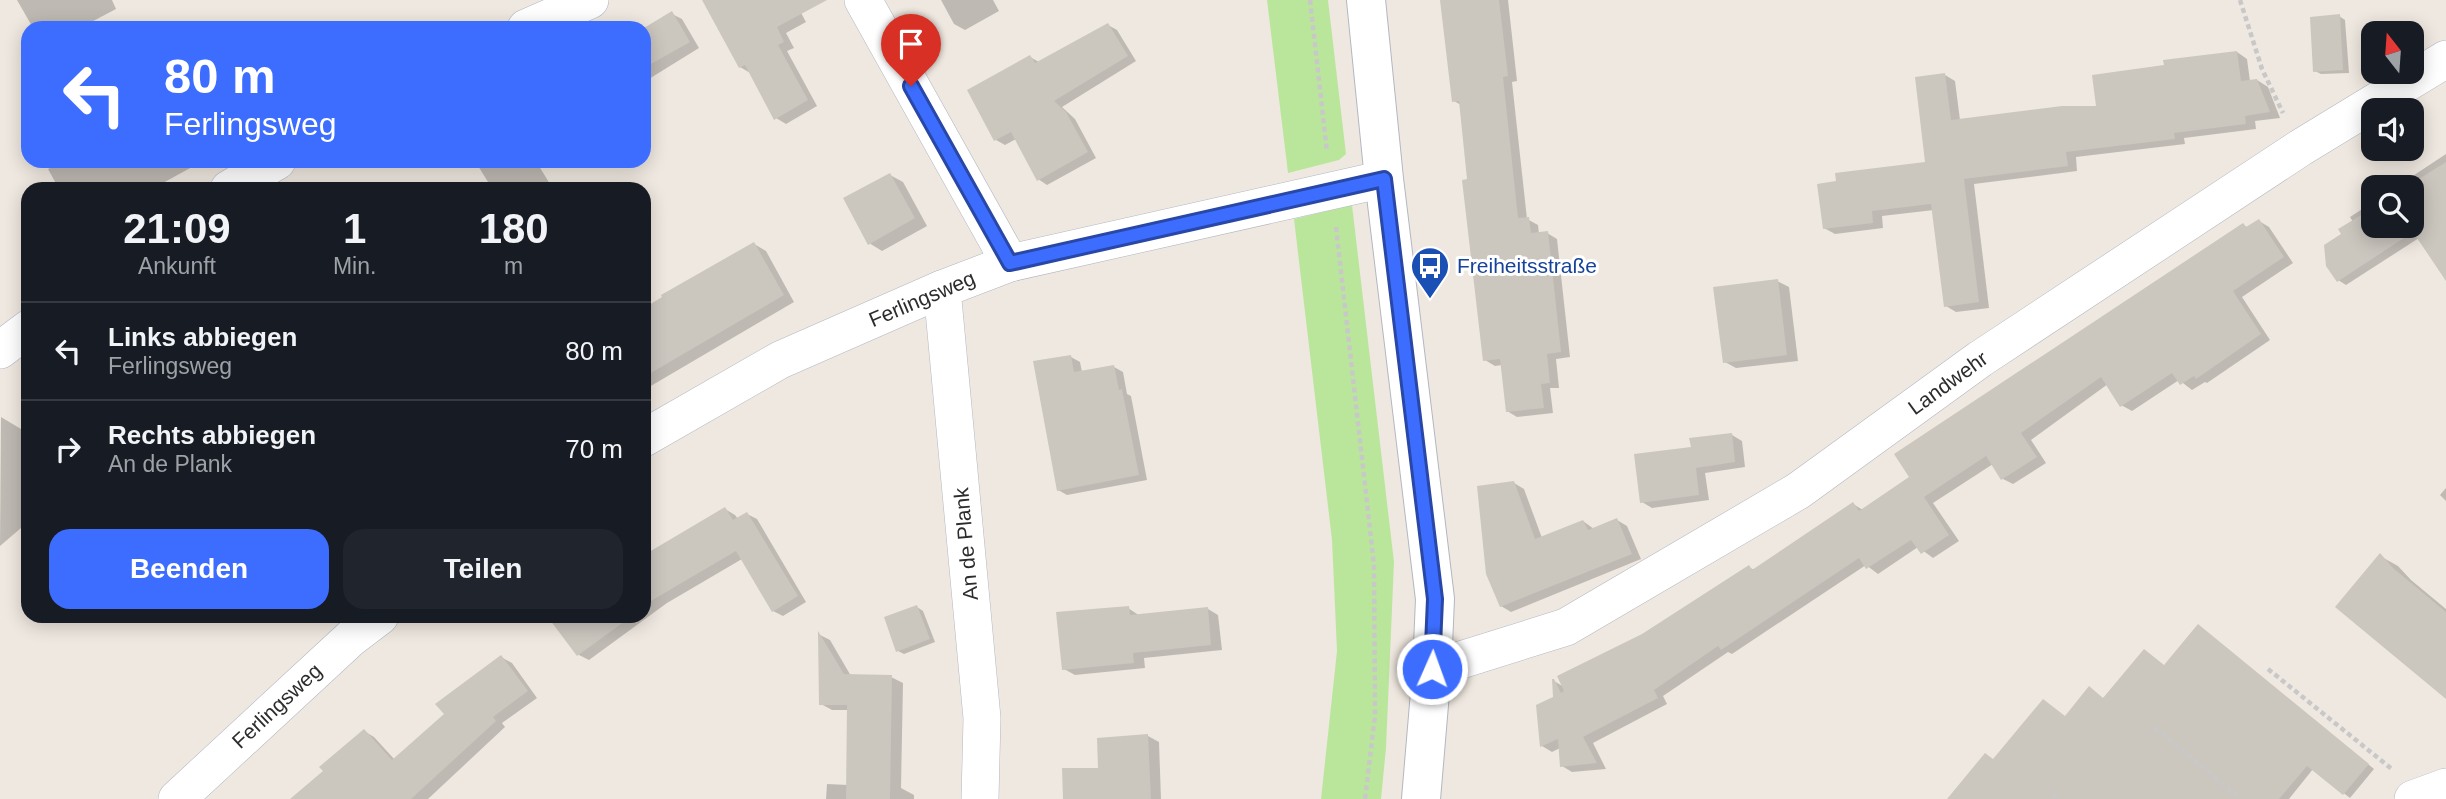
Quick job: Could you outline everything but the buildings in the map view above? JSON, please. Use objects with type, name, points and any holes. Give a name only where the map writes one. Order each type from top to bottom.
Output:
[{"type":"street","points":[[542,21],[590,0]]},
{"type":"street","points":[[863,0],[1010,263]]},
{"type":"street","points":[[1366,0],[1384,179],[1435,599],[1421,799]]},
{"type":"street","name":"Landwehr","points":[[1432,669],[1566,627],[1798,491],[1980,359],[2300,148],[2446,59]]},
{"type":"street","points":[[241,182],[265,168]]},
{"type":"street","name":"Ferlingsweg","points":[[651,434],[780,360],[942,289],[1010,263],[1384,179]]},
{"type":"street","name":"An de Plank","points":[[942,289],[982,718],[980,799]]},
{"type":"street","points":[[0,350],[21,334]]},
{"type":"street","name":"Ferlingsweg","points":[[177,799],[351,638],[371,623]]},
{"type":"street","points":[[2404,785],[2446,787]]},
{"type":"path","points":[[1310,0],[1374,565],[1375,716],[1365,799]]},
{"type":"path","points":[[2240,0],[2262,69],[2300,148]]},
{"type":"path","points":[[2268,669],[2404,785]]},
{"type":"path","points":[[2155,729],[2241,799]]},
{"type":"path","points":[[2052,794],[2058,799]]},
{"type":"green space","points":[[1267,0],[1328,0],[1346,154],[1339,160],[1288,173]]},
{"type":"green space","points":[[1352,205],[1394,562],[1386,748],[1381,799],[1321,799],[1337,651],[1332,540],[1294,219]]},
{"type":"place","name":"Freiheitsstraße","points":[[1430,300]]},
{"type":"route","points":[[911,86],[1010,263],[1384,179],[1435,599],[1432,669]]}]
